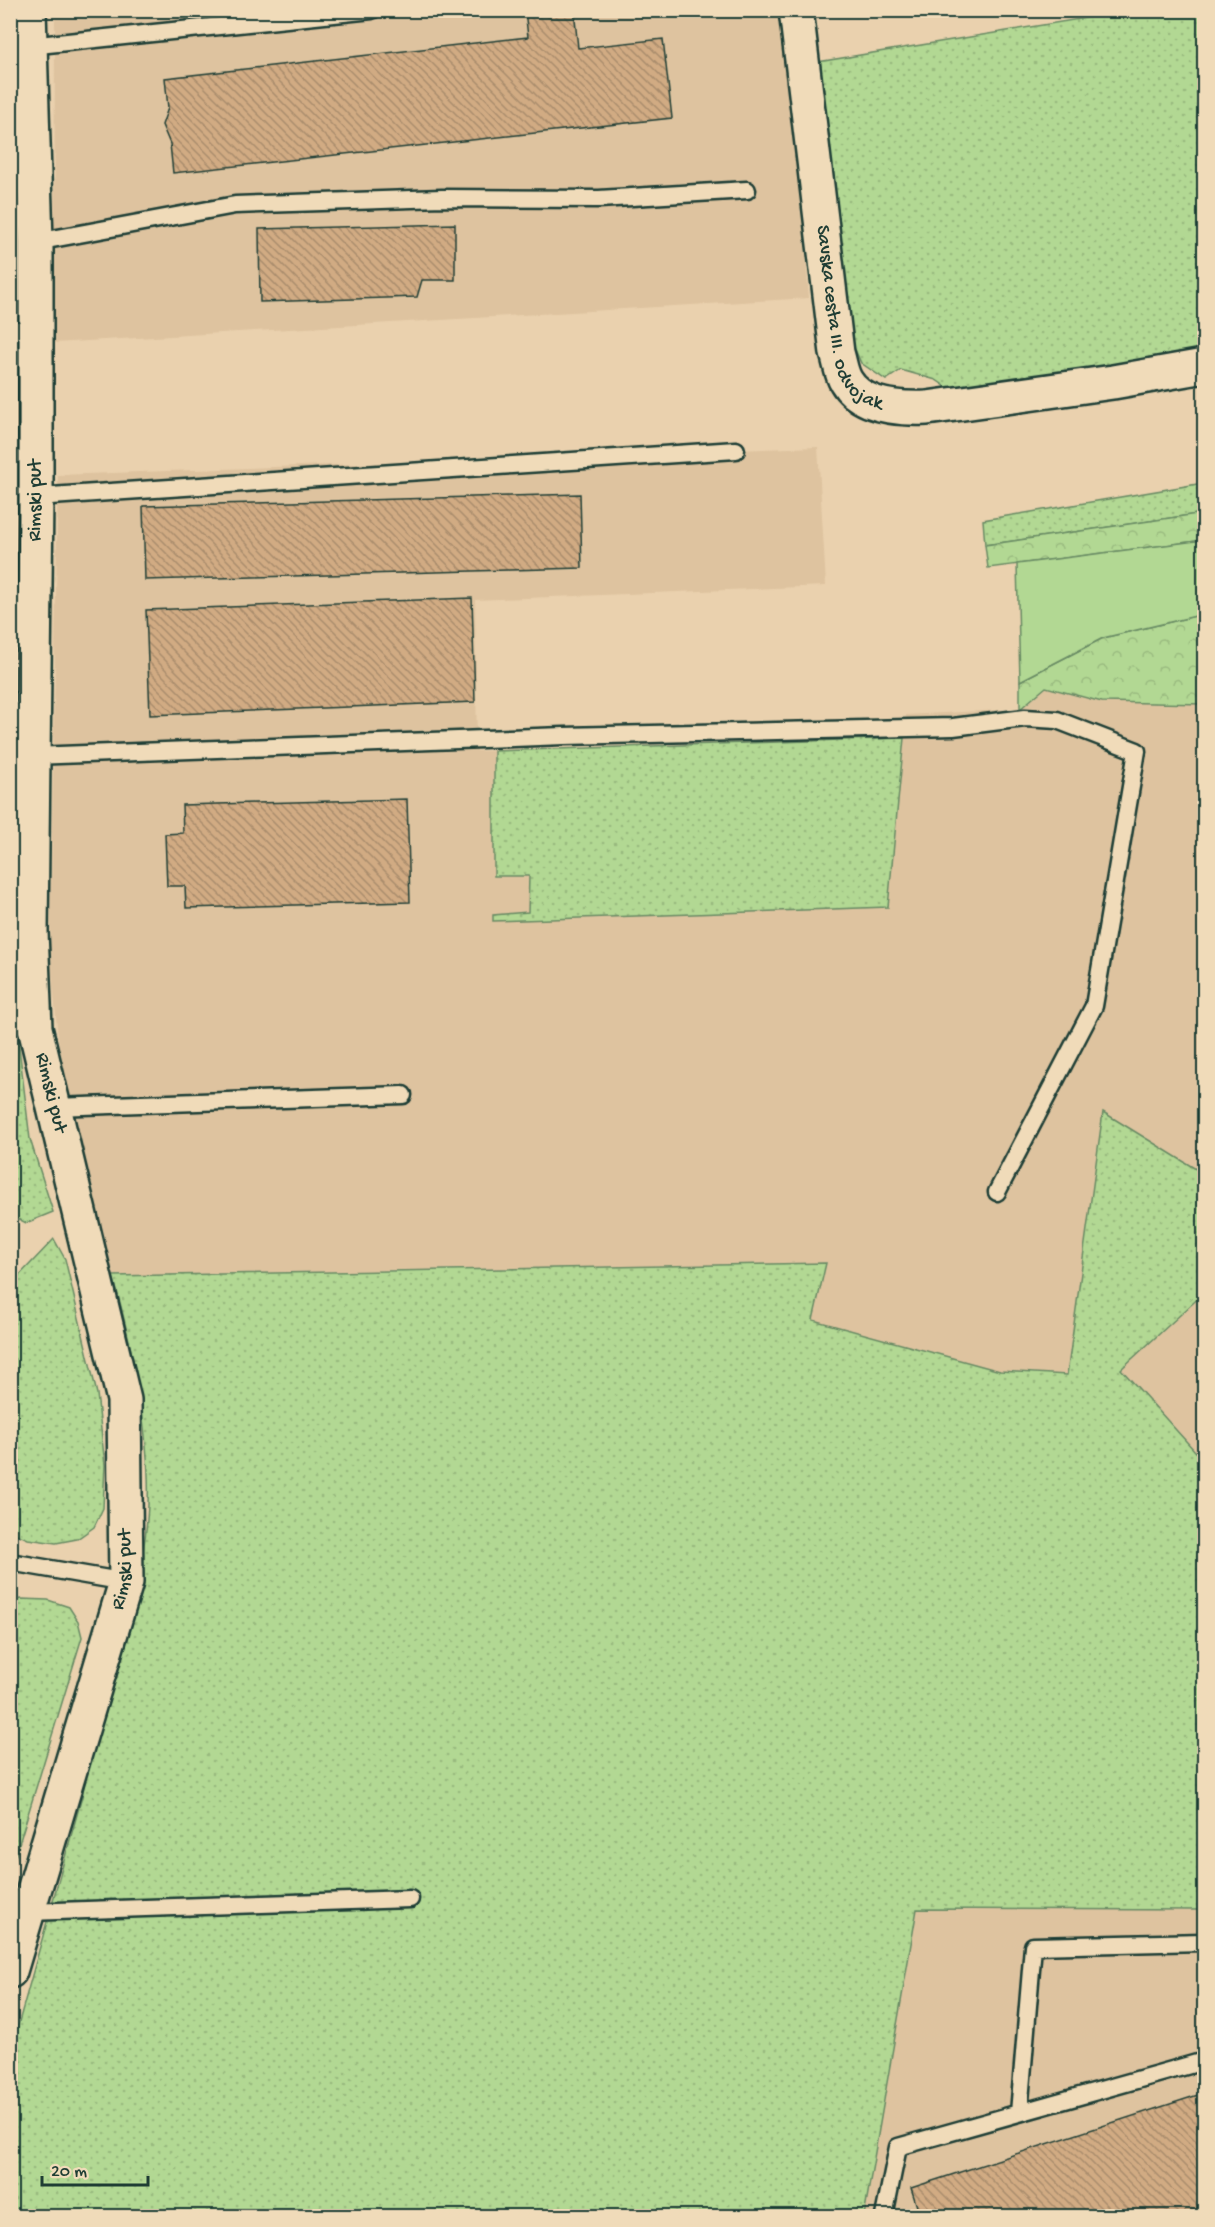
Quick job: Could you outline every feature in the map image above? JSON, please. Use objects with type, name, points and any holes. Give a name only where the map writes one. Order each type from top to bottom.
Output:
[{"type":"street","name":"Rimski put","points":[[10,1971],[126,1582],[124,1400],[34,1028],[31,932],[33,756],[22,616],[36,497],[23,329],[36,242],[28,46],[29,10]]},
{"type":"street","name":"Savska cesta III. odvojak","points":[[796,10],[837,353],[846,381],[861,395],[881,404],[902,409],[927,408],[1113,382],[1204,366]]},
{"type":"lane","points":[[28,46],[372,10]]},
{"type":"lane","points":[[36,242],[235,205],[442,198],[599,199],[747,190]]},
{"type":"lane","points":[[36,497],[736,450]]},
{"type":"lane","points":[[33,756],[564,736],[953,727],[1025,718],[1057,720],[1137,751],[1094,1006],[997,1192]]},
{"type":"lane","points":[[54,1107],[402,1095]]},
{"type":"lane","points":[[10,1562],[126,1582]]},
{"type":"lane","points":[[28,1912],[410,1899]]},
{"type":"lane","points":[[1019,2113],[1033,1946],[1204,1942]]},
{"type":"lane","points":[[884,2217],[898,2147],[1204,2061]]},
{"type":"shaded area","points":[[19,10],[22,254],[17,658],[11,659],[10,11]]},
{"type":"shaded area","points":[[55,11],[781,11],[798,149],[809,298],[54,343]]},
{"type":"shaded area","points":[[818,447],[826,586],[475,600],[477,751],[494,751],[494,876],[529,875],[528,913],[494,915],[887,907],[906,715],[1020,709],[1046,687],[1102,702],[1204,704],[1204,1174],[1103,1113],[1067,1375],[1000,1371],[813,1320],[825,1263],[113,1276],[61,1069],[50,953],[58,475]]},
{"type":"shaded area","points":[[1204,1293],[1204,1461],[1121,1369]]},
{"type":"shaded area","points":[[917,1909],[1204,1910],[1204,2216],[864,2216]]},
{"type":"green space","points":[[1128,11],[1204,11],[1204,350],[1106,368],[948,388],[936,380],[901,370],[886,380],[861,363],[845,327],[818,62]]},
{"type":"green space","points":[[1204,483],[1204,513],[985,545],[983,520]]},
{"type":"green space","points":[[1204,513],[1204,540],[988,568],[985,545]]},
{"type":"green space","points":[[1204,540],[1204,614],[1103,638],[1020,681],[1017,564]]},
{"type":"green space","points":[[1204,614],[1204,704],[1102,702],[1046,687],[1020,709],[1020,681],[1103,638]]},
{"type":"green space","points":[[904,738],[888,907],[493,921],[493,915],[528,912],[529,876],[494,876],[494,751]]},
{"type":"green space","points":[[11,980],[30,1139],[53,1212],[26,1223],[11,1215]]},
{"type":"green space","points":[[1103,1112],[1204,1174],[1204,1293],[1121,1369],[1204,1461],[1204,1910],[917,1909],[864,2216],[11,2216],[10,2054],[83,1793],[85,1773],[134,1593],[146,1535],[147,1462],[140,1397],[113,1276],[826,1263],[813,1320],[1000,1371],[1067,1375]]},
{"type":"green space","points":[[54,1239],[65,1259],[97,1394],[105,1465],[103,1508],[94,1527],[77,1539],[56,1543],[28,1539],[14,1533],[10,1527],[11,1284]]},
{"type":"green space","points":[[48,1600],[69,1607],[78,1621],[82,1637],[11,1870],[10,1601]]},
{"type":"building","points":[[525,10],[574,10],[578,48],[663,39],[672,118],[173,173],[170,144],[162,125],[168,108],[165,78],[528,37]]},
{"type":"building","points":[[834,10],[914,10],[835,14]]},
{"type":"building","points":[[455,224],[455,280],[422,280],[417,297],[260,302],[259,229]]},
{"type":"building","points":[[580,494],[582,568],[145,580],[143,506]]},
{"type":"building","points":[[472,598],[475,702],[150,715],[146,610]]},
{"type":"building","points":[[407,799],[410,902],[186,908],[185,886],[167,886],[165,834],[183,833],[182,805]]},
{"type":"building","points":[[1204,2093],[1204,2208],[1178,2216],[920,2216],[911,2188]]}]
